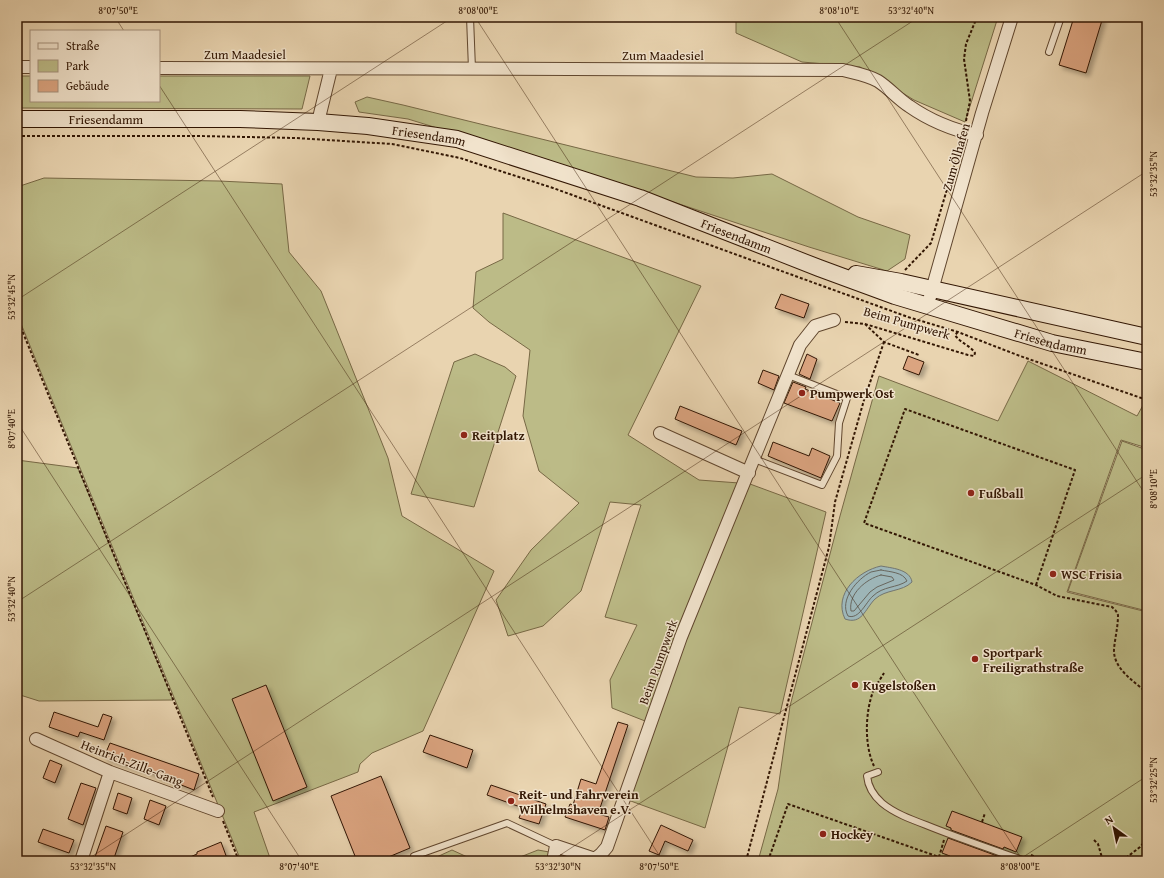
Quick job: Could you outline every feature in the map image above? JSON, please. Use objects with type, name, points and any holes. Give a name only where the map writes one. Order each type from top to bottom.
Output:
[{"type":"main road","name":"Friesendamm","points":[[17,119],[240,120],[318,122],[368,126],[457,139],[640,198],[895,296],[1052,343],[1147,362]]},
{"type":"main road","name":"Friesendamm","points":[[819,268],[900,282],[1146,333]]},
{"type":"street","name":"Zum Ölhafen","points":[[928,306],[1012,17]]},
{"type":"street","points":[[17,67],[30,67]]},
{"type":"street","name":"Zum Maadesiel","points":[[160,68],[569,68],[842,70],[861,74],[878,82],[927,118],[964,132],[977,134]]},
{"type":"street","points":[[318,122],[331,69]]},
{"type":"street","name":"Beim Pumpwerk","points":[[556,846],[593,860],[607,847],[681,637],[800,345],[815,326],[834,320]]},
{"type":"street","points":[[660,433],[749,473]]},
{"type":"street","name":"Heinrich-Zille-Gang","points":[[36,739],[110,772],[218,811]]},
{"type":"street","points":[[81,861],[110,772]]},
{"type":"street","points":[[553,861],[556,846]]},
{"type":"lane","points":[[470,17],[472,69]]},
{"type":"lane","points":[[1049,52],[1061,17]]},
{"type":"lane","points":[[754,459],[822,485],[837,456],[839,423],[847,398],[788,375]]},
{"type":"lane","points":[[878,772],[867,776],[868,784],[880,802],[900,815],[947,834],[1025,861]]},
{"type":"lane","points":[[414,856],[507,823],[556,846]]},
{"type":"path","points":[[964,132],[970,102],[964,60],[966,44],[977,17]]},
{"type":"path","points":[[17,136],[200,136],[295,138],[392,144],[460,158],[553,188],[908,317],[958,332],[1020,356],[1147,400]]},
{"type":"path","points":[[900,282],[902,274],[931,243],[957,154]]},
{"type":"path","points":[[17,318],[239,861]]},
{"type":"path","name":"Beim Pumpwerk","points":[[834,320],[865,324],[968,356],[974,356],[975,353],[972,348],[958,340],[955,335],[958,332]]},
{"type":"path","points":[[865,324],[884,342],[919,355]]},
{"type":"path","points":[[746,861],[829,547],[835,502],[864,400],[884,342]]},
{"type":"path","points":[[1036,585],[1075,470],[905,409],[864,523],[1036,585],[1057,596],[1112,607],[1118,615],[1114,656],[1118,665],[1147,693]]},
{"type":"path","points":[[878,772],[872,762],[868,744],[867,729],[868,713],[875,688],[884,673]]},
{"type":"path","points":[[768,861],[788,804],[950,861]]},
{"type":"path","points":[[982,822],[985,813]]},
{"type":"path","points":[[939,857],[947,834]]},
{"type":"path","points":[[1122,861],[1140,847],[1147,839]]},
{"type":"path","points":[[1094,840],[1098,844],[1103,861]]},
{"type":"green space","points":[[736,17],[998,17],[965,122],[914,100],[860,67],[802,62],[736,33]]},
{"type":"green space","points":[[17,76],[30,76],[30,102],[160,102],[160,76],[310,76],[302,109],[17,108]]},
{"type":"green space","points":[[367,97],[696,177],[733,178],[772,174],[858,217],[910,235],[905,259],[887,271],[809,247],[625,186],[408,119],[359,112],[355,102]]},
{"type":"green space","points":[[44,178],[219,181],[282,184],[289,252],[321,291],[388,458],[402,516],[494,571],[423,731],[372,753],[360,764],[358,772],[254,812],[271,861],[241,861],[17,314],[17,187]]},
{"type":"green space","points":[[503,213],[701,286],[628,435],[699,480],[739,483],[645,721],[612,708],[610,680],[637,625],[605,617],[641,505],[610,502],[581,591],[543,626],[508,636],[496,600],[531,550],[579,503],[539,471],[523,416],[530,350],[489,322],[473,308],[476,272],[503,259]]},
{"type":"green space","name":"Reitplatz","points":[[475,354],[505,367],[516,376],[474,507],[411,494],[454,362]]},
{"type":"green space","name":"Sportpark Freiligrathstraße","points":[[1028,361],[1137,416],[1147,398],[1147,448],[1121,440],[1067,592],[1147,612],[1147,861],[758,861],[778,789],[790,706],[879,376],[998,421]]},
{"type":"green space","points":[[1122,441],[1147,450],[1147,611],[1068,591]]},
{"type":"green space","points":[[17,460],[78,468],[173,700],[39,701],[17,694]]},
{"type":"green space","points":[[750,484],[826,512],[780,714],[739,707],[705,828],[628,800],[685,638]]},
{"type":"green space","points":[[452,850],[476,861],[428,861]]},
{"type":"green space","points":[[538,850],[588,859],[585,861],[510,861]]},
{"type":"water","points":[[881,566],[900,570],[908,574],[912,582],[904,587],[879,596],[859,618],[855,620],[845,619],[842,610],[842,601],[850,585],[856,578],[864,573]]},
{"type":"building","points":[[1074,17],[1103,17],[1086,73],[1059,65]]},
{"type":"building","points":[[781,294],[809,304],[804,318],[775,308]]},
{"type":"building","points":[[807,354],[817,359],[810,379],[799,374]]},
{"type":"building","points":[[908,356],[924,362],[919,375],[903,369]]},
{"type":"building","points":[[763,370],[779,376],[774,390],[758,383]]},
{"type":"building","name":"Pumpwerk Ost","points":[[793,382],[806,387],[805,389],[840,403],[832,421],[784,403]]},
{"type":"building","points":[[680,406],[742,431],[736,445],[675,419]]},
{"type":"building","points":[[773,442],[809,456],[812,448],[830,456],[821,478],[768,456]]},
{"type":"building","points":[[266,685],[307,787],[273,801],[232,699]]},
{"type":"building","points":[[54,712],[98,727],[103,714],[112,717],[104,740],[80,732],[78,737],[49,727]]},
{"type":"building","points":[[618,722],[628,725],[598,814],[609,817],[605,830],[565,817],[570,804],[573,805],[581,779],[596,784]]},
{"type":"building","points":[[430,735],[473,750],[467,768],[423,752]]},
{"type":"building","points":[[110,743],[199,774],[194,790],[138,768],[137,769],[104,757]]},
{"type":"building","points":[[50,760],[62,765],[55,783],[43,778]]},
{"type":"building","points":[[381,776],[410,848],[379,861],[357,861],[331,796]]},
{"type":"building","points":[[81,783],[96,788],[83,825],[68,819]]},
{"type":"building","points":[[491,785],[546,804],[539,824],[519,818],[523,808],[487,795]]},
{"type":"building","points":[[118,793],[132,798],[127,814],[113,809]]},
{"type":"building","points":[[150,800],[166,806],[159,825],[144,819]]},
{"type":"building","points":[[952,811],[1022,837],[1016,852],[1004,847],[1003,849],[951,830],[951,828],[946,826]]},
{"type":"building","points":[[661,825],[693,840],[688,851],[665,841],[659,855],[649,851]]},
{"type":"building","points":[[106,826],[123,832],[113,861],[95,857]]},
{"type":"building","points":[[43,829],[74,840],[69,853],[38,842]]},
{"type":"building","points":[[948,838],[1000,857],[998,861],[958,861],[949,858],[950,856],[942,853]]},
{"type":"building","points":[[221,842],[228,861],[181,861],[197,854],[197,852]]},
{"type":"place","name":"Pumpwerk Ost","points":[[802,393]]},
{"type":"place","name":"Reitplatz","points":[[464,435]]},
{"type":"place","name":"Fußball","points":[[971,493]]},
{"type":"place","name":"WSC Frisia","points":[[1053,574]]},
{"type":"place","name":"Sportpark Freiligrathstraße","points":[[975,659]]},
{"type":"place","name":"Kugelstoßen","points":[[855,685]]},
{"type":"place","name":"Reit- und Fahrverein Wilhelmshaven e.V.","points":[[511,801]]},
{"type":"place","name":"Hockey","points":[[823,834]]}]
